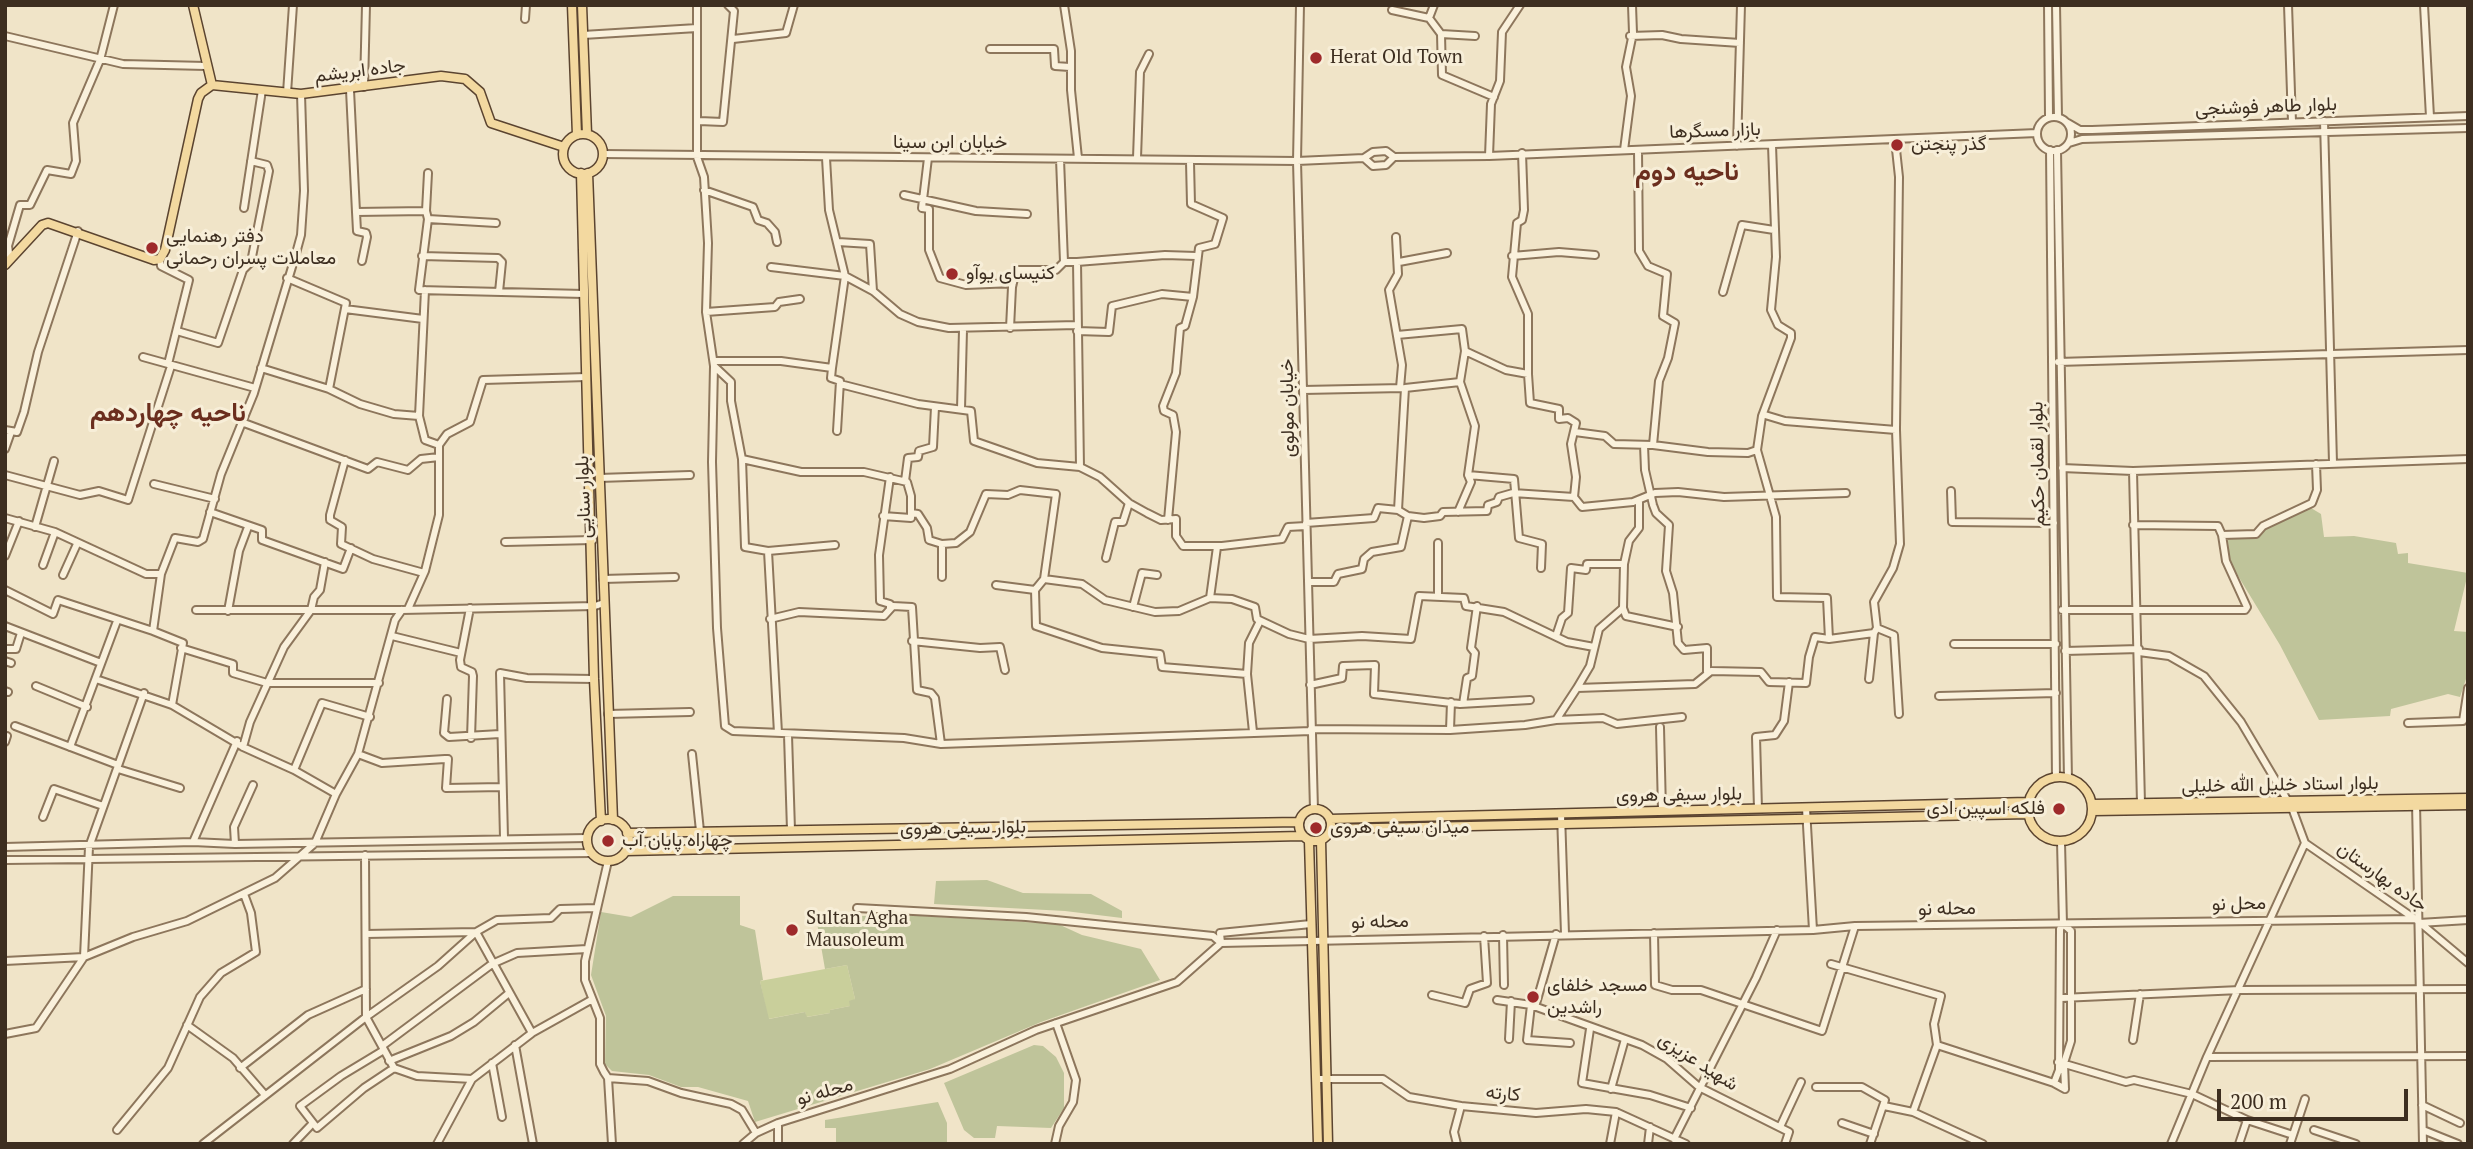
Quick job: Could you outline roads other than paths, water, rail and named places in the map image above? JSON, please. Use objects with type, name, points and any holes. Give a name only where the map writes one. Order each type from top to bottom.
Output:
[{"type":"main road","points":[[7,262],[42,225],[54,223],[154,260],[160,258],[165,250],[198,99],[201,93],[212,85],[193,5]]},
{"type":"main road","points":[[572,5],[582,135]]},
{"type":"main road","points":[[582,5],[582,135]]},
{"type":"main road","name":"جاده ابریشم","points":[[212,85],[219,89],[300,94],[350,90],[441,76],[465,79],[480,92],[491,123],[564,147]]},
{"type":"main road","points":[[582,135],[600,143],[603,154],[597,168],[584,173],[571,170],[565,162],[564,147],[582,135]]},
{"type":"main road","name":"بلوار سنایی","points":[[584,173],[584,294],[593,540],[594,679],[601,821]]},
{"type":"main road","name":"بلوار سنایی","points":[[584,173],[613,820]]},
{"type":"main road","points":[[2068,775],[2085,787],[2093,808],[2091,821],[2079,836],[2061,842],[2039,834],[2028,814],[2028,802],[2038,785],[2068,775]]},
{"type":"main road","name":"بلوار استاد خلیل الله خلیلی","points":[[2093,808],[2292,808],[2468,798]]},
{"type":"main road","name":"بلوار استاد خلیل الله خلیلی","points":[[2093,808],[2141,803],[2286,800],[2468,805]]},
{"type":"main road","name":"بلوار سیفی هروی","points":[[1330,819],[2028,802]]},
{"type":"main road","points":[[1318,1144],[1311,923],[1305,838],[1298,822],[1303,814],[1314,809],[1325,813],[1330,819],[1331,829],[1321,840],[1328,1144]]},
{"type":"main road","name":"بلوار سیفی هروی","points":[[1331,829],[2028,814]]},
{"type":"main road","points":[[613,820],[627,833],[625,851],[608,861],[591,853],[587,838],[592,827],[601,821],[613,820]]},
{"type":"main road","name":"بلوار سیفی هروی","points":[[627,833],[1298,822]]},
{"type":"main road","points":[[1085,825],[1085,841]]},
{"type":"main road","points":[[836,829],[836,847]]},
{"type":"main road","points":[[1305,838],[1321,840]]},
{"type":"main road","name":"بلوار سیفی هروی","points":[[625,851],[1305,838]]},
{"type":"street","points":[[7,262],[8,246],[20,205],[30,205],[47,170],[71,174],[76,161],[73,123],[100,60],[114,5]]},
{"type":"street","points":[[287,93],[293,5]]},
{"type":"street","points":[[364,87],[366,5]]},
{"type":"street","points":[[525,19],[526,5]]},
{"type":"street","points":[[697,5],[697,157],[705,177],[708,243],[706,312],[715,363],[713,520],[717,628],[725,726],[733,731],[894,738],[941,744],[1311,730],[1450,730],[1603,718],[1618,724],[1682,717]]},
{"type":"street","points":[[699,121],[723,122],[733,39],[734,12],[728,5]]},
{"type":"street","points":[[733,39],[786,33],[794,5]]},
{"type":"street","points":[[1064,5],[1078,158]]},
{"type":"street","name":"خیابان مولوی","points":[[1300,5],[1297,161],[1314,809]]},
{"type":"street","points":[[1429,18],[1434,5]]},
{"type":"street","points":[[1489,156],[1489,130],[1494,97],[1500,81],[1502,32],[1520,5]]},
{"type":"street","points":[[1624,150],[1631,96],[1626,67],[1632,5]]},
{"type":"street","points":[[1737,146],[1741,5]]},
{"type":"street","points":[[2048,5],[2049,117]]},
{"type":"street","points":[[2056,5],[2058,117]]},
{"type":"street","points":[[2288,5],[2292,122]]},
{"type":"street","points":[[2424,5],[2430,117]]},
{"type":"street","points":[[1392,10],[1429,18],[1441,34],[1442,75],[1494,97]]},
{"type":"street","points":[[583,34],[697,28]]},
{"type":"street","points":[[1441,34],[1475,36]]},
{"type":"street","points":[[1630,36],[1662,35],[1740,43]]},
{"type":"street","points":[[5,36],[123,64],[206,66]]},
{"type":"street","points":[[990,49],[1054,49],[1055,66],[1070,67]]},
{"type":"street","points":[[1137,158],[1140,72],[1149,54]]},
{"type":"street","points":[[244,208],[262,90]]},
{"type":"street","points":[[350,90],[356,231],[366,233],[367,237],[362,261]]},
{"type":"street","points":[[153,631],[162,574],[173,540],[181,537],[201,541],[225,462],[244,423],[301,235],[304,191],[300,94]]},
{"type":"street","name":"بلوار طاهر فوشنجی","points":[[2068,123],[2080,130],[2468,116]]},
{"type":"street","points":[[2049,117],[2058,117],[2068,123],[2071,130],[2069,143],[2054,150],[2040,144],[2037,133],[2041,123],[2049,117]]},
{"type":"street","points":[[2324,121],[2328,353],[2333,463]]},
{"type":"street","name":"بلوار طاهر فوشنجی","points":[[2069,143],[2082,139],[2468,128]]},
{"type":"street","name":"بازار مسگرها","points":[[1297,161],[1364,158],[1373,152],[1386,151],[1394,157],[1489,156],[2037,133]]},
{"type":"street","points":[[1869,679],[1875,631],[1874,602],[1893,568],[1900,544],[1896,430],[1899,177],[1895,140]]},
{"type":"street","points":[[1772,145],[1776,257],[1771,310],[1777,325],[1791,333],[1791,338],[1758,432],[1757,450],[1776,517],[1777,597],[1827,598],[1829,639]]},
{"type":"street","points":[[1638,150],[1639,251],[1648,266],[1667,274],[1663,316],[1675,323],[1668,358],[1659,382],[1653,445]]},
{"type":"street","name":"بلوار لقمان حکیم","points":[[2054,150],[2061,362],[2068,775]]},
{"type":"street","name":"بلوار لقمان حکیم","points":[[2054,150],[2052,362],[2056,777]]},
{"type":"street","points":[[1522,153],[1524,210],[1522,220],[1517,223],[1511,277],[1528,314],[1530,404],[1559,409],[1559,419],[1568,418],[1576,423],[1571,444],[1576,477],[1574,497],[1582,507],[1639,500],[1655,493],[1678,492],[1709,497],[1846,493]]},
{"type":"street","name":"خیابان ابن سینا","points":[[603,154],[1297,161]]},
{"type":"street","name":"بازار مسگرها","points":[[1364,158],[1373,166],[1386,165],[1394,157]]},
{"type":"street","points":[[826,158],[829,210],[845,276],[831,378],[839,379],[840,384],[837,432]]},
{"type":"street","points":[[928,158],[922,208],[929,209],[929,250],[940,278],[966,285],[1013,283]]},
{"type":"street","points":[[1060,159],[1064,262]]},
{"type":"street","points":[[177,331],[218,343],[243,270],[251,262],[269,171],[267,165],[251,161]]},
{"type":"street","points":[[1168,520],[1176,432],[1173,415],[1164,411],[1163,406],[1176,373],[1180,328],[1185,326],[1193,297],[1196,256],[1199,248],[1215,244],[1223,218],[1191,204],[1190,162]]},
{"type":"street","points":[[428,173],[427,215],[418,288],[584,294]]},
{"type":"street","points":[[704,190],[753,207],[758,220],[767,223],[775,232],[777,242]]},
{"type":"street","points":[[904,195],[976,211],[1027,214]]},
{"type":"street","points":[[356,212],[427,215],[496,223]]},
{"type":"street","points":[[1723,292],[1742,225],[1774,230]]},
{"type":"street","points":[[5,449],[8,431],[17,432],[24,412],[38,352],[78,231]]},
{"type":"street","points":[[1396,237],[1398,274],[1389,290],[1402,365],[1398,510]]},
{"type":"street","points":[[838,242],[870,244],[873,291]]},
{"type":"street","points":[[1512,256],[1538,252],[1595,255]]},
{"type":"street","points":[[1399,262],[1447,253]]},
{"type":"street","points":[[1010,328],[1016,270],[1056,270],[1064,262],[1165,255],[1196,256]]},
{"type":"street","points":[[422,256],[498,258],[502,262],[499,292]]},
{"type":"street","points":[[5,475],[80,495],[99,491],[128,500],[169,365],[189,281],[161,266],[160,258]]},
{"type":"street","points":[[1077,262],[1080,467]]},
{"type":"street","points":[[771,267],[845,276],[873,291],[900,314],[918,322],[963,330],[1077,328],[1109,332],[1112,306],[1162,294],[1193,297]]},
{"type":"street","points":[[287,278],[344,299],[345,309],[329,390]]},
{"type":"street","points":[[425,290],[419,416],[425,440],[439,446]]},
{"type":"street","points":[[706,312],[775,307],[779,302],[800,299]]},
{"type":"street","points":[[345,309],[424,319]]},
{"type":"street","points":[[1397,335],[1462,329],[1465,351],[1460,382],[1475,418],[1468,475],[1471,482],[1458,512]]},
{"type":"street","points":[[961,409],[963,330]]},
{"type":"street","points":[[2052,362],[2468,350]]},
{"type":"street","points":[[1465,351],[1506,370],[1528,374]]},
{"type":"street","points":[[143,357],[255,388]]},
{"type":"street","points":[[715,363],[781,362],[832,368]]},
{"type":"street","points":[[715,363],[731,382],[730,401],[741,459],[745,547],[768,551],[835,545]]},
{"type":"street","points":[[261,368],[329,390],[372,408],[394,414],[419,416]]},
{"type":"street","points":[[5,961],[84,957],[133,937],[187,920],[275,878],[315,843],[336,794],[358,754],[392,636],[424,573],[439,515],[439,446],[447,434],[470,422],[483,380],[587,377]]},
{"type":"street","points":[[1303,390],[1402,388],[1460,382]]},
{"type":"street","points":[[840,384],[935,407],[973,413],[974,441],[1037,463],[1080,467],[1100,477],[1129,503],[1161,520],[1176,519],[1177,536],[1183,546],[1217,547],[1282,539],[1288,527],[1374,518],[1378,508],[1398,510],[1408,516],[1424,518],[1440,516],[1443,512],[1487,511],[1488,505],[1497,502],[1499,497],[1513,494],[1574,497]]},
{"type":"street","points":[[905,481],[908,458],[918,457],[920,451],[933,447],[935,407]]},
{"type":"street","points":[[1765,415],[1785,421],[1896,430]]},
{"type":"street","points":[[244,423],[368,469],[377,462],[408,470],[423,459],[439,457]]},
{"type":"street","points":[[1575,432],[1580,435],[1605,436],[1614,444],[1653,445],[1708,452],[1748,453],[1757,450]]},
{"type":"street","points":[[1644,445],[1651,497],[1657,513],[1669,525],[1666,571],[1673,593],[1678,643],[1684,650],[1707,648],[1707,672]]},
{"type":"street","points":[[741,459],[801,472],[843,471],[905,481],[910,486],[909,519],[883,516]]},
{"type":"street","points":[[2062,468],[2133,471],[2468,459]]},
{"type":"street","points":[[345,460],[330,517],[342,527],[341,544],[373,559],[424,573]]},
{"type":"street","points":[[35,527],[54,461]]},
{"type":"street","points":[[2222,535],[2256,534],[2263,526],[2312,503],[2317,490],[2316,464]]},
{"type":"street","points":[[2133,471],[2141,803]]},
{"type":"street","points":[[599,478],[690,475]]},
{"type":"street","points":[[1468,475],[1514,479],[1513,494],[1519,538],[1542,544],[1541,568]]},
{"type":"street","points":[[890,477],[883,516],[880,601],[890,604],[890,608]]},
{"type":"street","points":[[154,484],[215,499]]},
{"type":"street","points":[[911,513],[918,514],[927,528],[929,540],[942,544],[964,539],[975,522],[986,494],[1008,495],[1020,490],[1056,494],[1044,579],[1035,590],[1036,626],[1102,648],[1160,654],[1162,667],[1247,674]]},
{"type":"street","points":[[1951,491],[1952,522],[2054,523]]},
{"type":"street","points":[[1639,500],[1639,528],[1629,541],[1624,564],[1623,608],[1626,617],[1678,627]]},
{"type":"street","points":[[1105,558],[1115,522],[1122,522],[1129,503]]},
{"type":"street","points":[[210,512],[262,530],[262,540],[343,569],[351,548]]},
{"type":"street","points":[[1308,582],[1334,582],[1338,574],[1362,569],[1364,559],[1373,552],[1401,547],[1408,516]]},
{"type":"street","points":[[5,518],[55,532],[146,574],[162,574]]},
{"type":"street","points":[[5,556],[19,522]]},
{"type":"street","points":[[2056,610],[2245,610],[2247,603],[2226,561],[2218,526],[2133,525]]},
{"type":"street","points":[[228,611],[239,551],[248,527]]},
{"type":"street","points":[[43,565],[55,532]]},
{"type":"street","points":[[505,542],[593,540]]},
{"type":"street","points":[[1438,543],[1438,597]]},
{"type":"street","points":[[63,575],[77,544]]},
{"type":"street","points":[[942,544],[942,577]]},
{"type":"street","points":[[1210,598],[1217,547]]},
{"type":"street","points":[[768,551],[778,733]]},
{"type":"street","points":[[243,747],[250,722],[284,647],[312,610],[314,597],[320,589],[325,562]]},
{"type":"street","points":[[1556,636],[1562,618],[1568,613],[1571,568],[1586,570],[1587,564],[1624,564]]},
{"type":"street","points":[[1133,607],[1142,573],[1157,575]]},
{"type":"street","points":[[603,579],[675,577]]},
{"type":"street","points":[[1044,579],[1082,584],[1105,600],[1155,612],[1179,611],[1210,598],[1233,599],[1254,606],[1254,615],[1260,621],[1289,634],[1309,639],[1362,636],[1411,639],[1419,596],[1464,598],[1466,606],[1504,612],[1567,642],[1594,647]]},
{"type":"street","points":[[996,585],[1035,590]]},
{"type":"street","points":[[5,590],[53,614],[58,600],[183,642],[172,705]]},
{"type":"street","points":[[196,610],[405,610],[594,606],[604,603]]},
{"type":"street","points":[[1463,704],[1466,678],[1472,676],[1475,653],[1471,648],[1477,606]]},
{"type":"street","points":[[890,608],[912,607],[916,690],[931,693],[935,698],[941,744]]},
{"type":"street","points":[[470,608],[461,653],[461,667],[472,672],[473,676],[471,738]]},
{"type":"street","points":[[770,620],[799,612],[884,616],[890,608]]},
{"type":"street","points":[[1556,720],[1590,666],[1598,629],[1623,608]]},
{"type":"street","points":[[70,747],[117,621]]},
{"type":"street","points":[[1253,732],[1247,674],[1249,643],[1260,621]]},
{"type":"street","points":[[5,626],[102,663]]},
{"type":"street","points":[[1577,688],[1695,684],[1707,672],[1760,671],[1769,682],[1806,683],[1815,637],[1829,639],[1875,631],[1894,635],[1899,714]]},
{"type":"street","points":[[5,649],[16,649],[21,633]]},
{"type":"street","points":[[392,636],[461,653]]},
{"type":"street","points":[[912,641],[980,648],[1000,647],[1004,670]]},
{"type":"street","points":[[1954,644],[2056,643]]},
{"type":"street","points":[[181,648],[233,664],[233,673],[267,683],[379,683]]},
{"type":"street","points":[[2065,651],[2139,651],[2169,656],[2204,676],[2241,722],[2292,808],[2305,844],[2273,919],[2207,1057],[2171,1144]]},
{"type":"street","points":[[1310,685],[1342,678],[1343,666],[1375,665],[1374,694],[1463,704],[1530,699]]},
{"type":"street","points":[[503,838],[500,673],[527,678],[594,679]]},
{"type":"street","points":[[96,679],[144,693],[172,705],[237,741],[243,747],[294,770],[336,794]]},
{"type":"street","points":[[1758,809],[1756,737],[1775,735],[1784,721],[1789,682]]},
{"type":"street","points":[[36,686],[87,707]]},
{"type":"street","points":[[2408,723],[2463,721],[2468,688]]},
{"type":"street","points":[[5,1034],[36,1028],[84,957],[86,858],[144,693]]},
{"type":"street","points":[[1939,696],[2056,693]]},
{"type":"street","points":[[447,699],[444,733],[451,738],[500,734]]},
{"type":"street","points":[[1450,730],[1451,702]]},
{"type":"street","points":[[294,770],[323,703],[370,717]]},
{"type":"street","points":[[608,714],[690,712]]},
{"type":"street","points":[[15,726],[118,767],[180,788]]},
{"type":"street","points":[[1660,727],[1662,811]]},
{"type":"street","points":[[788,735],[791,830]]},
{"type":"street","points":[[194,842],[237,741]]},
{"type":"street","points":[[358,754],[382,763],[448,759],[446,788],[502,787]]},
{"type":"street","points":[[692,754],[700,831]]},
{"type":"street","points":[[235,844],[234,827],[253,785]]},
{"type":"street","points":[[43,817],[54,789],[103,806]]},
{"type":"street","points":[[2416,802],[2423,1144]]},
{"type":"street","points":[[1806,808],[1813,930]]},
{"type":"street","points":[[1561,814],[1565,934]]},
{"type":"street","points":[[5,847],[587,838]]},
{"type":"street","points":[[485,839],[485,854]]},
{"type":"street","points":[[1937,1045],[2054,1083],[2065,1090],[2061,1062],[2061,842]]},
{"type":"street","name":"جاده بهارستان","points":[[2305,844],[2418,921],[2468,963]]},
{"type":"street","points":[[5,860],[591,853]]},
{"type":"street","points":[[365,855],[366,1017],[394,1069],[417,1076],[472,1079]]},
{"type":"street","points":[[608,861],[587,948],[585,980],[600,1018],[600,1064],[608,1078],[612,1144]]},
{"type":"street","points":[[117,1130],[159,1082],[200,997],[213,982],[256,952],[251,914],[244,894]]},
{"type":"street","points":[[203,1144],[366,1017],[438,966],[476,932],[497,920],[551,918],[560,909],[597,908]]},
{"type":"street","points":[[857,908],[1026,917],[1213,936],[1221,943]]},
{"type":"street","name":"محل نو","points":[[2063,924],[2273,919],[2468,920]]},
{"type":"street","points":[[1221,943],[1220,933],[1311,923]]},
{"type":"street","points":[[2054,1083],[2071,1041],[2071,931],[2063,924]]},
{"type":"street","name":"محله نو","points":[[743,1144],[756,1133],[778,1123],[950,1069],[1056,1023],[1177,982],[1221,943],[1813,930],[1855,926],[2063,924]]},
{"type":"street","points":[[1654,933],[1655,985],[1672,990],[1701,990],[1822,1031],[1855,926]]},
{"type":"street","points":[[1674,1139],[1777,930]]},
{"type":"street","points":[[366,934],[476,932]]},
{"type":"street","points":[[476,932],[532,1033]]},
{"type":"street","points":[[1556,934],[1533,1006],[1527,1040],[1570,1043]]},
{"type":"street","points":[[1503,935],[1504,985]]},
{"type":"street","points":[[1432,995],[1465,1003],[1470,989],[1487,983],[1484,936]]},
{"type":"street","points":[[394,1069],[364,1088],[317,1128],[300,1103],[383,1048],[492,964],[517,953],[587,948]]},
{"type":"street","points":[[1831,964],[1941,996],[1934,1024],[1937,1045],[1913,1112]]},
{"type":"street","points":[[240,1068],[308,1016],[366,989]]},
{"type":"street","points":[[2061,998],[2240,990],[2468,989]]},
{"type":"street","points":[[389,1060],[451,1036],[474,1022],[509,993]]},
{"type":"street","points":[[2133,1040],[2140,994]]},
{"type":"street","points":[[437,1144],[472,1079],[532,1033],[591,1000]]},
{"type":"street","name":"شهید عزیزی","points":[[1497,1000],[1533,1006],[1625,1040],[1667,1059],[1699,1087],[1780,1127]]},
{"type":"street","points":[[1509,1040],[1511,1001]]},
{"type":"street","points":[[1055,1144],[1059,1126],[1073,1102],[1076,1080],[1056,1023]]},
{"type":"street","points":[[187,1025],[233,1058],[265,1096]]},
{"type":"street","points":[[1590,1029],[1581,1083],[1650,1095],[1691,1108]]},
{"type":"street","points":[[1611,1090],[1625,1040]]},
{"type":"street","points":[[516,1045],[533,1144]]},
{"type":"street","points":[[2207,1057],[2468,1056]]},
{"type":"street","points":[[2061,1062],[2126,1082],[2134,1080],[2192,1094],[2247,1120],[2293,1135]]},
{"type":"street","points":[[492,1063],[502,1117]]},
{"type":"street","points":[[608,1078],[648,1081],[681,1093],[731,1104],[742,1110],[756,1133]]},
{"type":"street","name":"کارته","points":[[1316,1079],[1382,1079],[1409,1097],[1461,1107],[1536,1113],[1586,1109],[1615,1112],[1686,1144]]},
{"type":"street","points":[[1785,1144],[1789,1132],[1780,1127],[1801,1083]]},
{"type":"street","points":[[1816,1087],[1862,1087],[1885,1100],[1870,1144]]},
{"type":"street","points":[[2290,1144],[2305,1099]]},
{"type":"street","points":[[2423,1105],[2460,1123]]},
{"type":"street","points":[[1884,1106],[1913,1112],[1983,1144]]},
{"type":"street","points":[[1457,1144],[1454,1132],[1461,1107]]},
{"type":"street","points":[[1610,1144],[1615,1112]]},
{"type":"street","points":[[2239,1144],[2247,1120]]},
{"type":"street","points":[[293,1144],[313,1123]]},
{"type":"street","points":[[778,1123],[778,1144]]},
{"type":"street","points":[[1842,1123],[1874,1134]]},
{"type":"street","points":[[1648,1144],[1650,1127]]},
{"type":"street","points":[[2314,1130],[2356,1144]]},
{"type":"street","points":[[2423,1130],[2458,1144]]},
{"type":"place","name":"Herat Old Town","points":[[1316,58]]},
{"type":"place","name":"گذر پنجتن","points":[[1897,145]]},
{"type":"place","name":"دفتر رهنمایی معاملات پسران رحمانی","points":[[152,248]]},
{"type":"place","name":"کنیسای یوآو","points":[[952,274]]},
{"type":"place","name":"فلکه اسپین ادی","points":[[2059,809]]},
{"type":"place","name":"میدان سیفی هروی","points":[[1316,828]]},
{"type":"place","name":"چهاراه پایان آب","points":[[608,841]]},
{"type":"place","name":"Sultan Agha Mausoleum","points":[[792,930]]},
{"type":"place","name":"مسجد خلفای راشدین","points":[[1533,997]]},
{"type":"district","name":"ناحیه دوم","points":[[1687,173]]},
{"type":"district","name":"ناحیه چهاردهم","points":[[168,414]]}]
